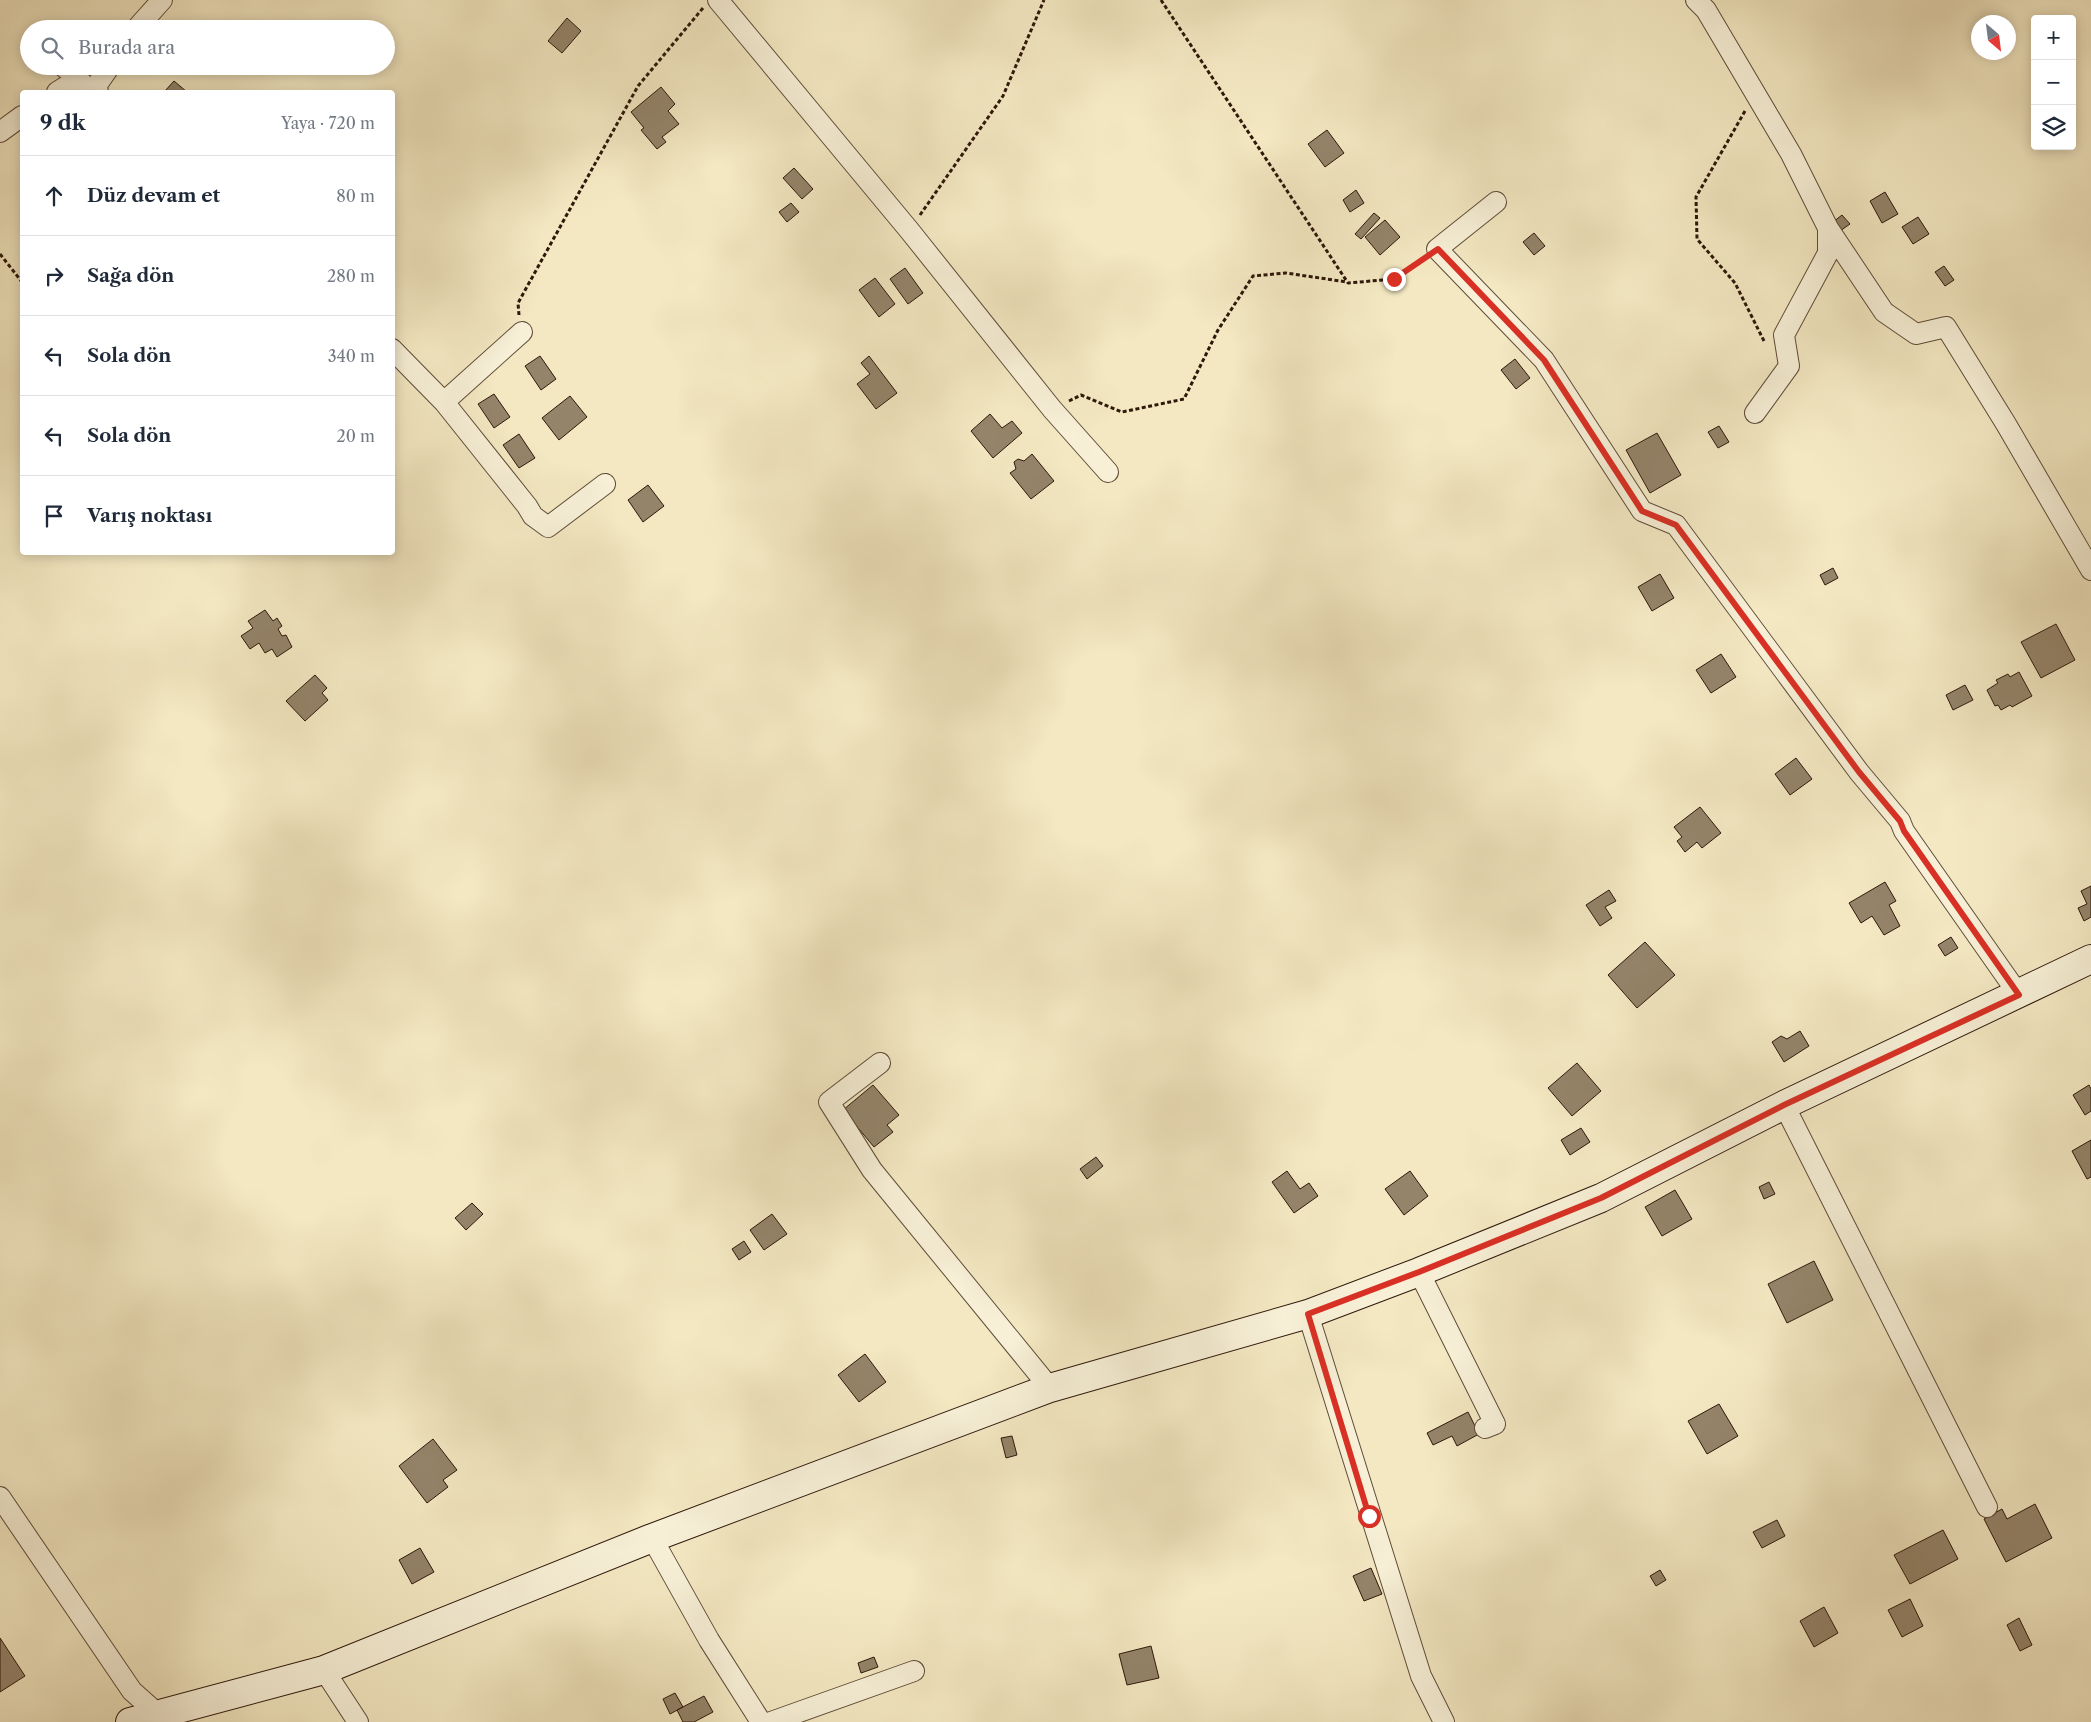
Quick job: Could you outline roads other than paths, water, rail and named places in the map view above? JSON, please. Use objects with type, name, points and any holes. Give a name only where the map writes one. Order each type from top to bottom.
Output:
[{"type":"main road","points":[[130,1722],[324,1670],[652,1538],[1050,1388],[1308,1314],[1419,1272],[1601,1198],[1784,1105],[2019,995],[2091,958]]},
{"type":"street","points":[[144,20],[162,0]]},
{"type":"street","points":[[1696,0],[1706,10],[1791,154],[1828,228],[1884,312],[1916,334],[1946,327],[2091,570]]},
{"type":"street","points":[[711,4],[909,230],[1052,409],[1108,472]]},
{"type":"street","points":[[73,75],[91,90]]},
{"type":"street","points":[[94,90],[104,75]]},
{"type":"street","points":[[60,90],[65,87],[82,90]]},
{"type":"street","points":[[0,132],[20,117]]},
{"type":"street","points":[[1496,202],[1438,249],[1544,360],[1642,511],[1676,525],[1859,772],[1900,821],[1904,831],[2019,995]]},
{"type":"street","points":[[1755,413],[1789,366],[1784,335],[1828,253],[1828,228]]},
{"type":"street","points":[[444,402],[522,332]]},
{"type":"street","points":[[395,352],[444,402],[528,506],[533,516],[548,527],[605,484]]},
{"type":"street","points":[[880,1063],[829,1102],[872,1170],[1050,1388]]},
{"type":"street","points":[[1784,1105],[1987,1507]]},
{"type":"street","points":[[1419,1272],[1495,1424],[1485,1428]]},
{"type":"street","points":[[1308,1314],[1420,1676],[1444,1722]]},
{"type":"street","points":[[0,1496],[132,1691],[159,1715]]},
{"type":"street","points":[[652,1538],[709,1640],[761,1722]]},
{"type":"street","points":[[324,1670],[358,1722]]},
{"type":"street","points":[[771,1722],[914,1672]]}]
